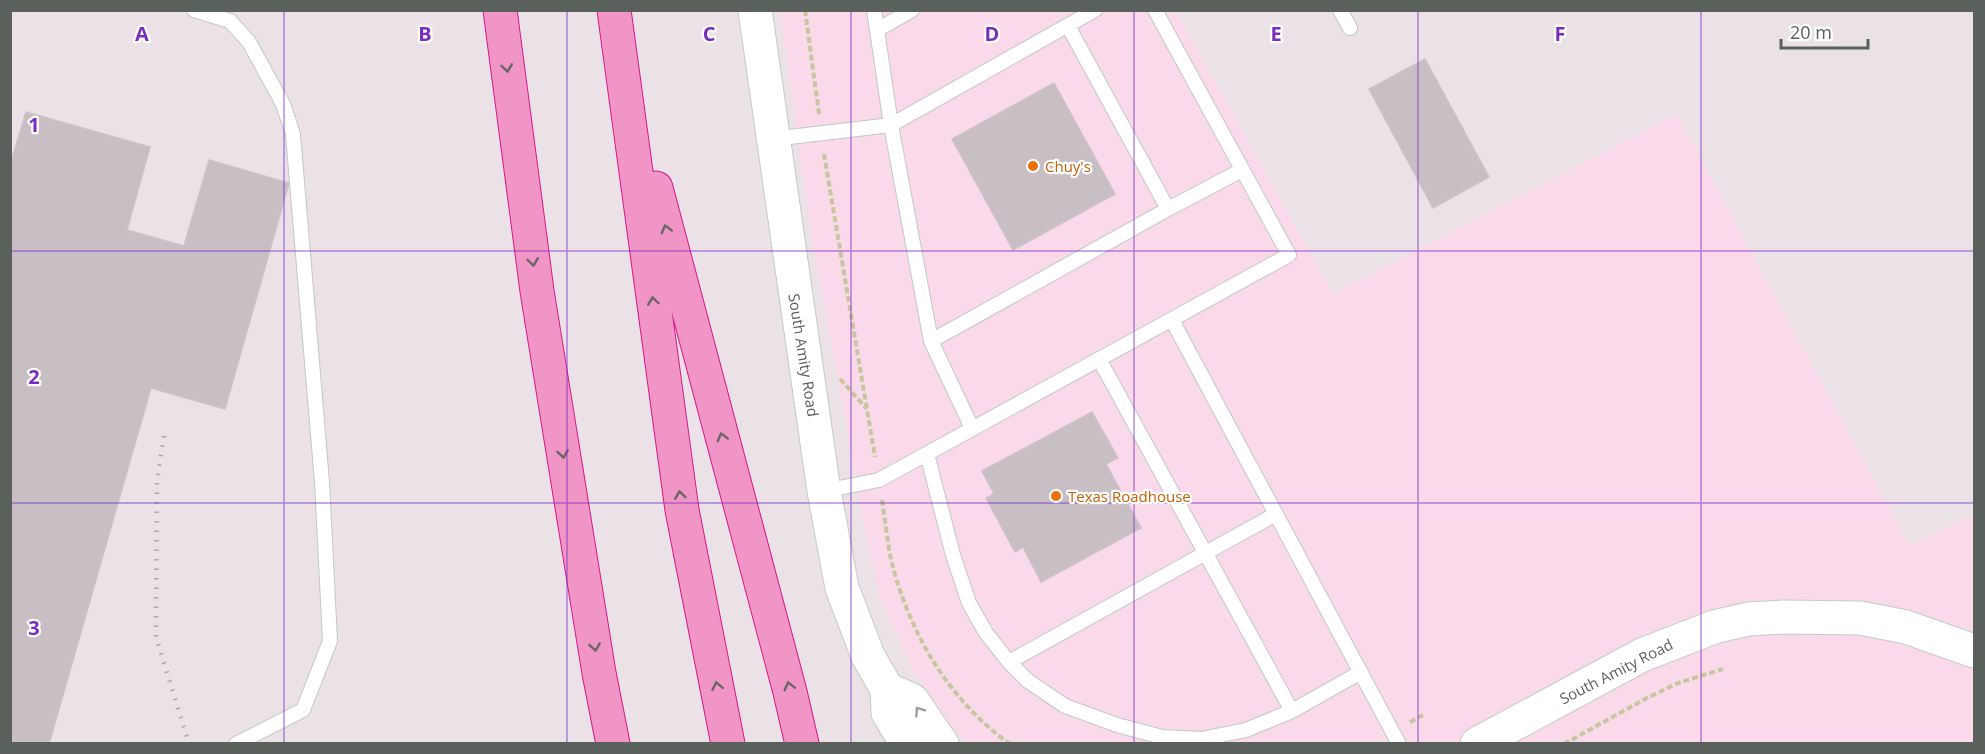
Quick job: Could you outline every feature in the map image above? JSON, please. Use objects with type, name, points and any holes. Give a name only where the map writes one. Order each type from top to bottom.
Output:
[{"type":"highway","points":[[500,10],[537,291],[599,673],[614,744]]},
{"type":"highway","points":[[614,10],[682,510],[728,744]]},
{"type":"highway","points":[[619,53],[788,680],[802,744]]},
{"type":"main road","name":"South Amity Road","points":[[755,10],[824,491],[842,588],[868,656],[887,689],[888,712],[907,744]]},
{"type":"main road","name":"South Amity Road","points":[[1477,744],[1642,655],[1714,627],[1748,619],[1860,618],[1906,627],[1974,651]]},
{"type":"main road","points":[[887,689],[912,700],[942,744]]},
{"type":"lane","points":[[194,10],[230,21],[249,42],[283,104],[293,134],[322,482],[330,641],[303,710],[236,744]]},
{"type":"lane","points":[[874,10],[891,125],[931,341],[972,428]]},
{"type":"lane","points":[[877,30],[912,10]]},
{"type":"lane","points":[[773,139],[891,125],[1095,10]]},
{"type":"lane","points":[[824,491],[879,480],[1289,255],[1155,10]]},
{"type":"lane","points":[[1340,10],[1350,28]]},
{"type":"lane","points":[[1068,26],[1168,209]]},
{"type":"lane","points":[[931,341],[1242,170]]},
{"type":"lane","points":[[1172,320],[1399,744]]},
{"type":"lane","points":[[1099,359],[1292,711]]},
{"type":"lane","points":[[927,454],[953,555],[969,603],[986,633],[1009,662],[1028,681],[1065,705],[1117,725],[1161,737],[1200,739],[1246,730],[1292,711],[1361,672]]},
{"type":"lane","points":[[1009,662],[1276,514]]},
{"type":"path","points":[[805,10],[818,111]]},
{"type":"path","points":[[826,165],[874,450]]},
{"type":"path","points":[[834,373],[867,409]]},
{"type":"path","points":[[884,508],[891,558],[901,594],[930,656],[946,680],[975,714],[1010,744]]},
{"type":"path","points":[[1564,744],[1670,687],[1723,669]]},
{"type":"path","points":[[1408,723],[1423,715]]},
{"type":"shaded area","points":[[780,11],[1176,11],[1333,294],[1677,114],[1910,546],[1974,514],[1974,743],[967,743],[952,727],[913,670],[880,598],[864,525],[809,221]]},
{"type":"building","points":[[1425,59],[1489,177],[1433,208],[1369,89]]},
{"type":"building","name":"Chuy's","points":[[1054,83],[1115,194],[1013,250],[952,139]]},
{"type":"building","points":[[26,112],[150,147],[127,230],[184,246],[209,160],[289,183],[225,409],[151,388],[49,744],[10,744],[10,165]]},
{"type":"building","name":"Texas Roadhouse","points":[[1092,412],[1118,458],[1106,464],[1141,528],[1041,582],[1023,547],[1015,552],[986,498],[994,494],[982,471]]},
{"type":"railway","points":[[164,436],[157,481],[156,637],[189,744]]},
{"type":"place","name":"Chuy's","points":[[1033,166]]},
{"type":"place","name":"Texas Roadhouse","points":[[1056,496]]}]
